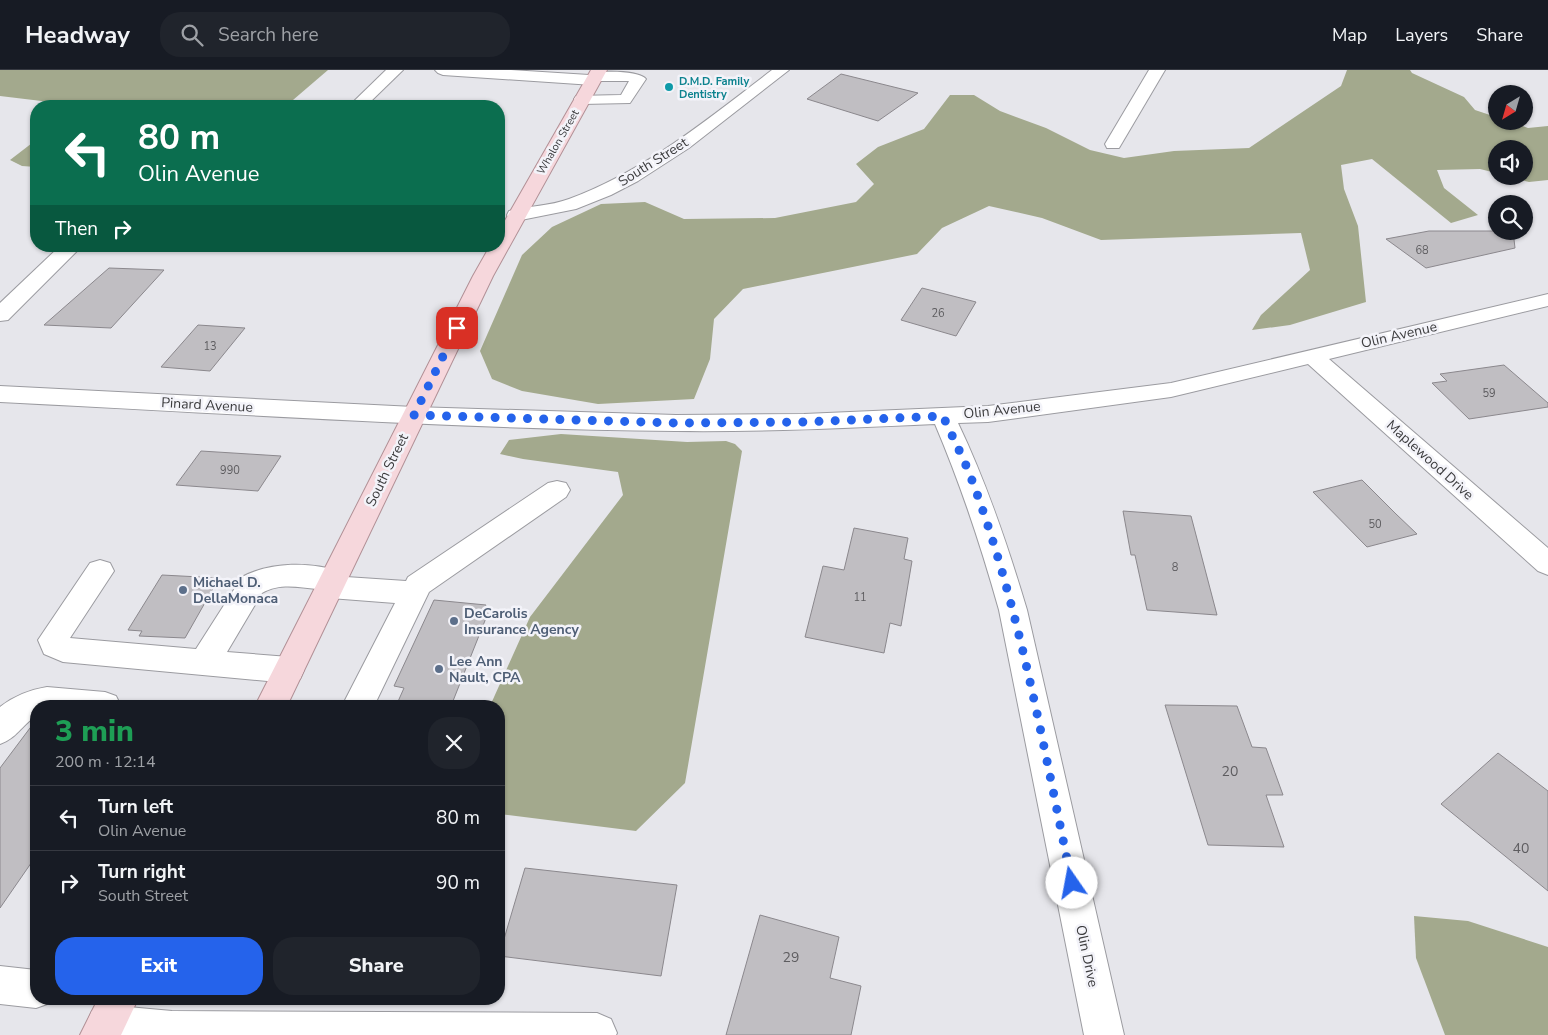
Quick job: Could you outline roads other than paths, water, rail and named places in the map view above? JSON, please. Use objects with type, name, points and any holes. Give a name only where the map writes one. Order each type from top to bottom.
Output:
[{"type":"main road","name":"Whalon Street","points":[[516,215],[596,75]]},
{"type":"main road","name":"South Street","points":[[505,235],[516,215]]},
{"type":"main road","name":"South Street","points":[[274,700],[496,252]]},
{"type":"street","points":[[363,100],[395,70]]},
{"type":"street","points":[[442,70],[596,75],[634,77],[638,79],[624,100],[582,99]]},
{"type":"street","name":"South Street","points":[[516,215],[574,204],[631,177],[710,125],[781,70]]},
{"type":"street","points":[[1113,144],[1157,70]]},
{"type":"street","points":[[0,315],[66,252]]},
{"type":"street","name":"Olin Avenue","points":[[414,415],[676,423],[804,422],[988,414],[1172,390],[1548,300]]},
{"type":"street","name":"Maplewood Drive","points":[[1312,356],[1548,564]]},
{"type":"street","name":"Pinard Avenue","points":[[0,394],[414,415]]},
{"type":"street","name":"Olin Drive","points":[[943,416],[969,473],[994,544],[1013,610],[1104,1035]]},
{"type":"street","points":[[361,700],[418,585],[557,490]]},
{"type":"street","points":[[100,571],[53,640],[55,645],[63,650],[289,670]]},
{"type":"street","points":[[204,663],[252,584],[262,578],[273,575],[414,593]]},
{"type":"street","points":[[0,730],[10,716],[30,703]]},
{"type":"street","points":[[0,985],[30,988]]},
{"type":"street","points":[[108,1020],[172,1031],[597,1033]]},
{"type":"place","name":"D.M.D. Family Dentistry","points":[[669,87]]},
{"type":"place","name":"Michael D. DellaMonaca","points":[[183,590]]},
{"type":"place","name":"DeCarolis Insurance Agency","points":[[454,621]]},
{"type":"place","name":"Lee Ann Nault, CPA","points":[[439,669]]}]
